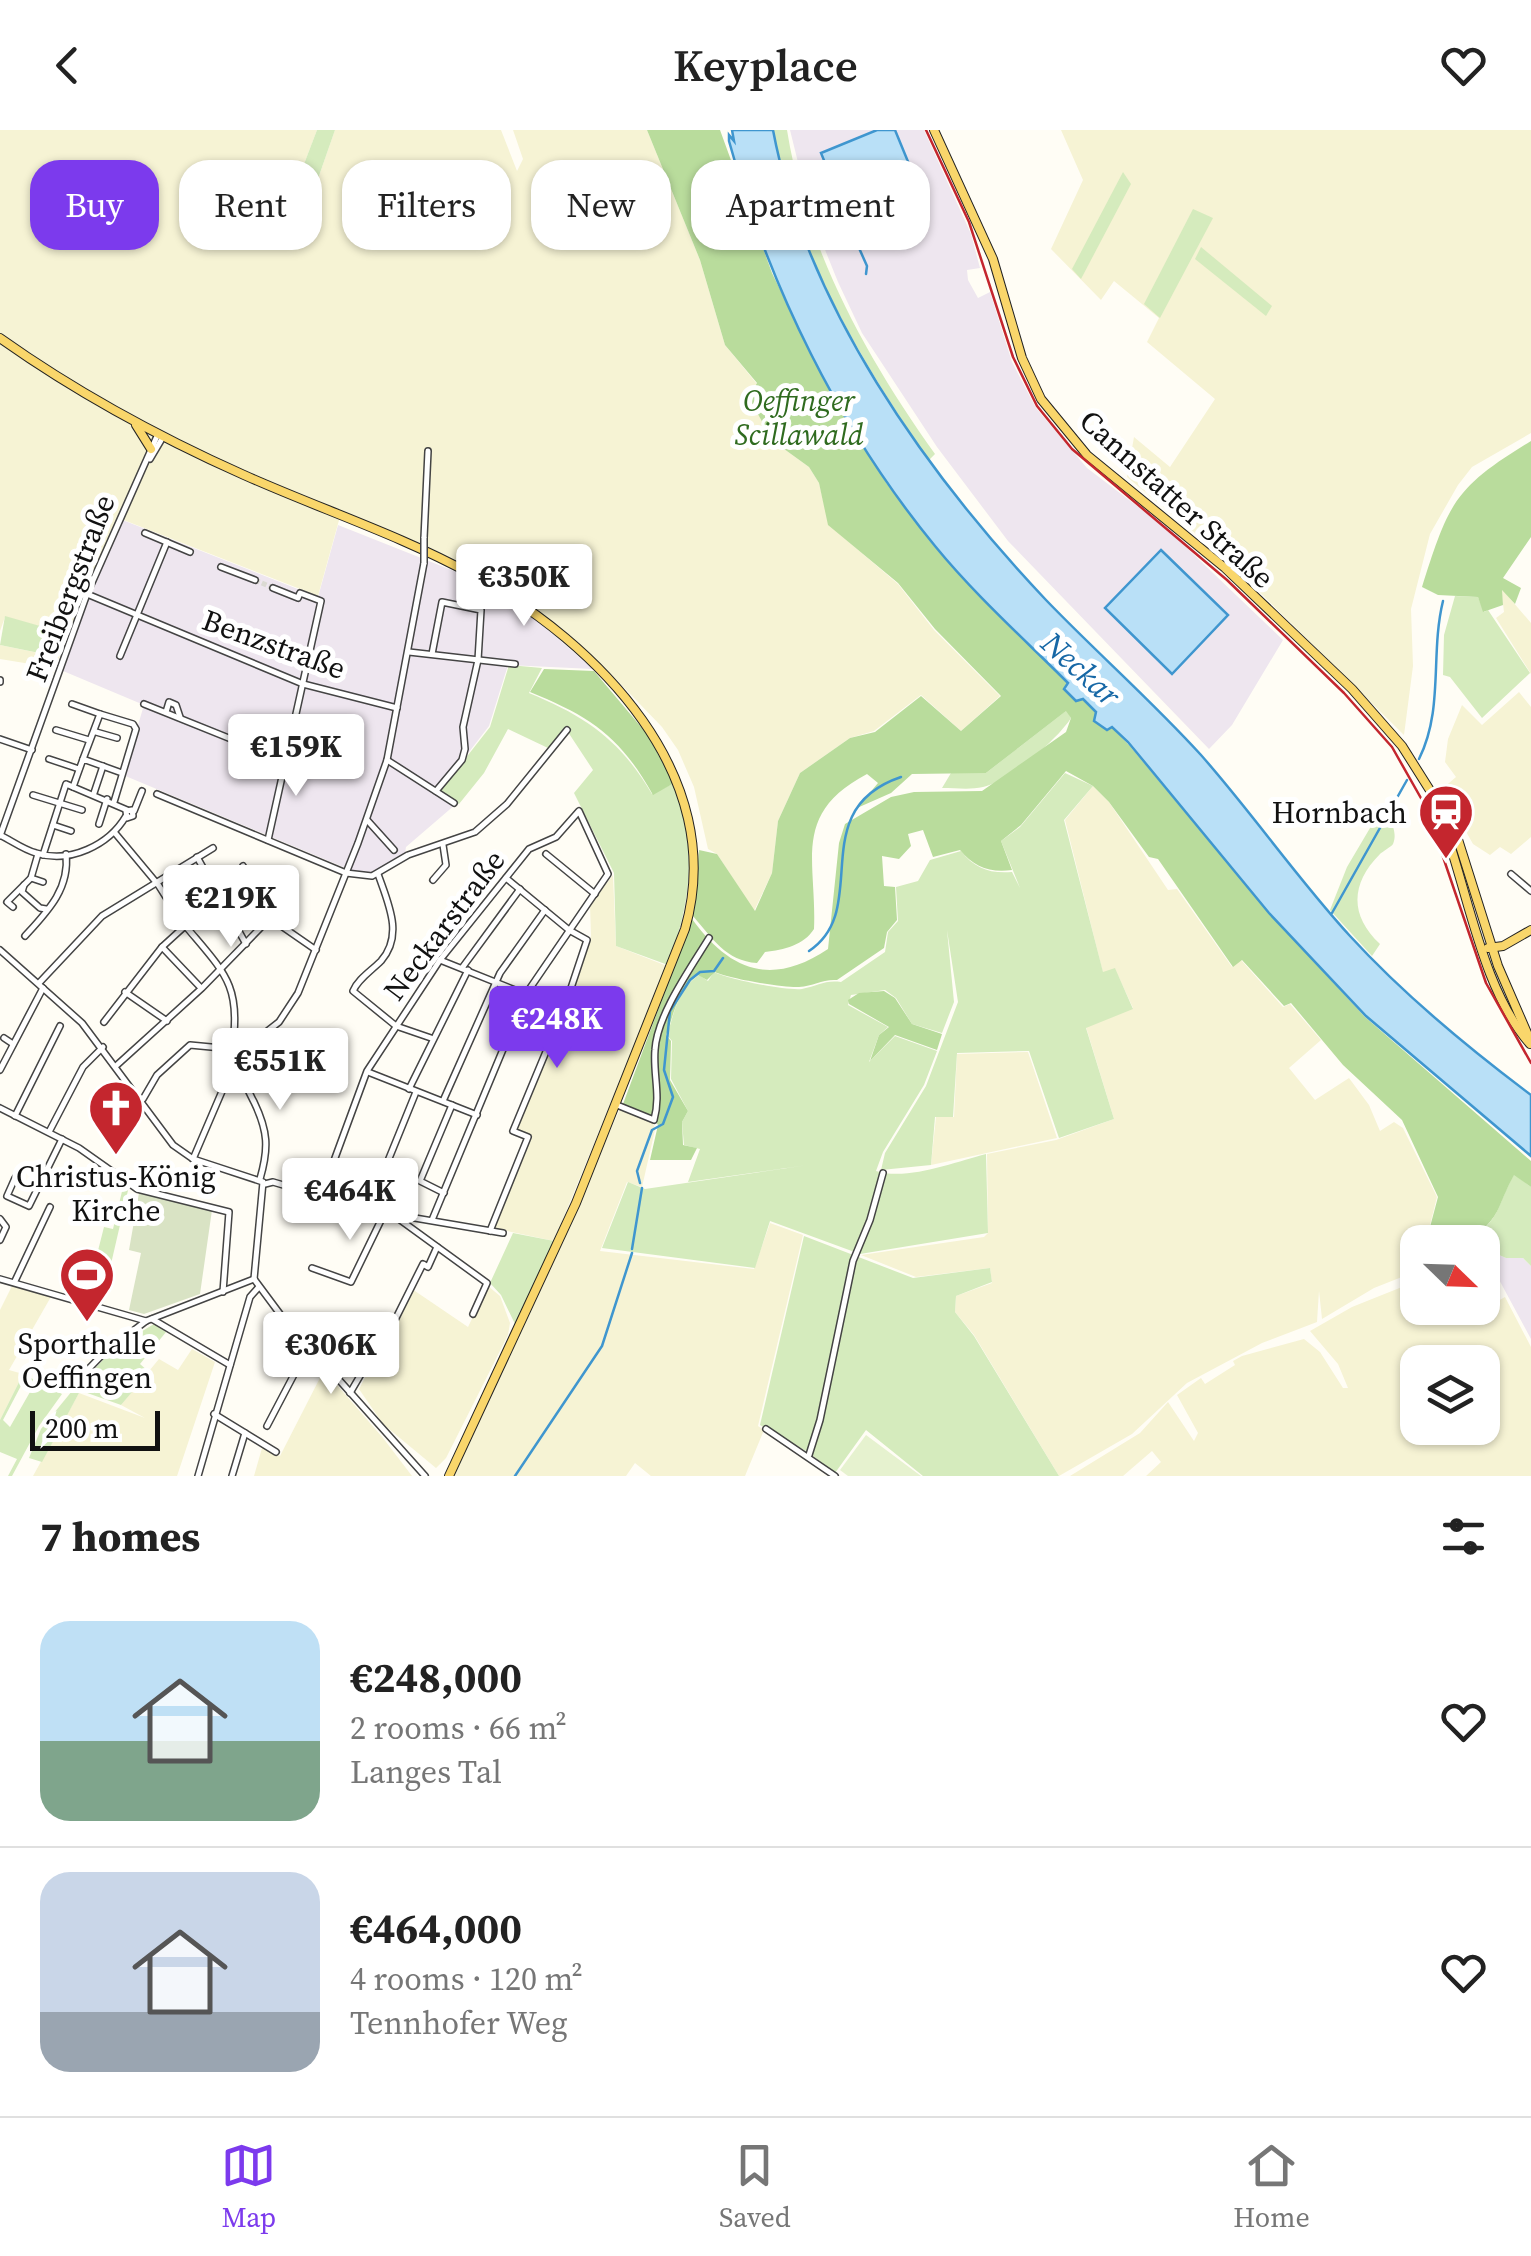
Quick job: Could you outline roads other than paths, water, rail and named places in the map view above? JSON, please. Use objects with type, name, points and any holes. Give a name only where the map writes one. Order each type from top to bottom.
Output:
[{"type":"main road","name":"Cannstatter Straße","points":[[936,134],[992,259],[1022,358],[1052,416],[1087,455],[1190,536],[1352,689],[1402,746],[1432,793],[1489,946]]},
{"type":"main road","points":[[0,338],[54,375],[161,435],[447,561],[513,599],[562,635],[623,696],[671,765],[693,832],[693,895],[685,930],[617,1105],[531,1303],[448,1475]]},
{"type":"main road","points":[[129,418],[151,449]]},
{"type":"main road","points":[[1489,946],[1504,946],[1531,930]]},
{"type":"main road","points":[[1489,946],[1518,937]]},
{"type":"main road","points":[[1489,946],[1531,1044]]},
{"type":"main road","points":[[1489,946],[1514,1022],[1531,1044]]},
{"type":"main road","points":[[1498,966],[1504,946]]},
{"type":"street","name":"Freibergstraße","points":[[0,836],[87,594],[151,449],[161,435]]},
{"type":"street","name":"Freibergstraße","points":[[142,470],[161,435]]},
{"type":"street","points":[[143,1099],[158,1076],[190,1046],[235,1052],[286,1014],[316,950],[387,760],[424,563],[428,451]]},
{"type":"street","points":[[145,533],[190,552]]},
{"type":"street","points":[[120,656],[167,542]]},
{"type":"street","points":[[221,567],[254,580]]},
{"type":"street","points":[[268,840],[320,601],[300,592],[298,598],[273,588]]},
{"type":"street","name":"Benzstraße","points":[[87,594],[303,684],[397,708]]},
{"type":"street","points":[[432,654],[442,602],[480,610],[478,660],[463,727],[465,750],[462,760],[436,791]]},
{"type":"street","points":[[409,652],[515,664]]},
{"type":"street","points":[[72,704],[136,728],[100,824]]},
{"type":"street","points":[[144,704],[286,761]]},
{"type":"street","points":[[73,787],[100,714]]},
{"type":"street","points":[[56,730],[89,740]]},
{"type":"street","points":[[157,794],[361,878],[378,874],[408,855],[475,832],[494,818],[567,730]]},
{"type":"street","points":[[95,732],[117,738]]},
{"type":"street","points":[[0,738],[32,750]]},
{"type":"street","points":[[49,759],[79,769]]},
{"type":"street","points":[[82,759],[122,772]]},
{"type":"street","points":[[387,760],[454,804]]},
{"type":"street","points":[[94,793],[102,766]]},
{"type":"street","points":[[13,907],[7,902],[31,878],[66,784],[94,793],[129,812]]},
{"type":"street","points":[[0,836],[41,855],[66,854],[98,845],[115,833],[142,791]]},
{"type":"street","points":[[33,795],[82,810]]},
{"type":"street","name":"Neckarstraße","points":[[322,1196],[367,1072],[440,960],[529,849],[556,837],[579,811],[608,871],[595,894]]},
{"type":"street","points":[[366,820],[394,850]]},
{"type":"street","points":[[53,825],[71,831]]},
{"type":"street","points":[[115,833],[156,882],[185,926],[223,968],[234,1001],[232,1069],[193,1160]]},
{"type":"street","points":[[433,880],[446,865],[443,846]]},
{"type":"street","points":[[0,1070],[42,985],[91,925],[213,848]]},
{"type":"street","points":[[25,936],[65,885],[66,854]]},
{"type":"street","points":[[432,1220],[526,994],[595,894],[546,854]]},
{"type":"street","points":[[197,858],[246,944]]},
{"type":"street","points":[[243,866],[272,916],[291,936],[316,950]]},
{"type":"street","points":[[378,874],[390,910],[392,941],[384,958],[353,990],[396,1026],[431,1038]]},
{"type":"street","points":[[1511,874],[1531,891]]},
{"type":"street","points":[[31,878],[43,882]]},
{"type":"street","points":[[490,1230],[528,1138],[513,1131],[565,1006],[587,940],[506,878]]},
{"type":"street","points":[[55,882],[65,885]]},
{"type":"street","points":[[24,885],[22,892],[46,909]]},
{"type":"street","points":[[368,1210],[431,1038],[465,969],[520,890]]},
{"type":"street","points":[[443,1101],[497,980],[545,910]]},
{"type":"street","points":[[117,1065],[168,1021],[272,916]]},
{"type":"street","points":[[104,1022],[124,992],[185,926]]},
{"type":"street","points":[[617,1105],[654,1120],[660,1090],[654,1046],[671,1000],[709,938]]},
{"type":"street","points":[[162,947],[202,988]]},
{"type":"street","points":[[0,950],[42,985],[103,1047],[143,1099],[166,1138],[193,1160],[368,1210],[503,1233]]},
{"type":"street","points":[[440,960],[526,994]]},
{"type":"street","points":[[124,992],[168,1021]]},
{"type":"street","points":[[15,1116],[60,1026]]},
{"type":"street","points":[[4,1038],[13,1044]]},
{"type":"street","points":[[49,1133],[84,1066],[103,1047]]},
{"type":"street","points":[[198,1476],[255,1290],[268,1146],[265,1123],[244,1080],[232,1069]]},
{"type":"street","points":[[367,1072],[476,1115]]},
{"type":"street","points":[[444,1193],[420,1181],[452,1105]]},
{"type":"street","points":[[0,1110],[62,1139],[137,1188],[228,1212],[222,1292]]},
{"type":"street","points":[[16,1178],[7,1196],[29,1206],[62,1139]]},
{"type":"street","points":[[809,1455],[853,1261],[870,1220],[882,1173]]},
{"type":"street","points":[[12,1282],[50,1207]]},
{"type":"street","points":[[387,1212],[487,1283],[473,1314]]},
{"type":"street","points":[[312,1268],[351,1282],[387,1212]]},
{"type":"street","points":[[0,1219],[6,1227],[0,1240]]},
{"type":"street","points":[[350,1393],[423,1264],[428,1266],[438,1247]]},
{"type":"street","points":[[71,1387],[104,1354],[149,1320],[254,1279]]},
{"type":"street","points":[[0,1280],[149,1320],[230,1365]]},
{"type":"street","points":[[244,1284],[255,1290],[309,1346],[425,1476]]},
{"type":"street","points":[[327,1367],[348,1331]]},
{"type":"street","points":[[267,1426],[309,1346]]},
{"type":"street","points":[[214,1414],[276,1452]]},
{"type":"street","points":[[766,1429],[835,1476]]},
{"type":"street","points":[[232,1476],[245,1432]]},
{"type":"water","points":[[732,130],[773,130],[780,160],[735,160],[729,135],[734,141]]},
{"type":"water","points":[[877,130],[895,130],[907,160],[824,160],[821,153]]},
{"type":"water","name":"Neckar","points":[[765,250],[810,250],[842,322],[877,383],[957,498],[1046,600],[1201,755],[1371,958],[1437,1020],[1531,1095],[1531,1156],[1366,1016],[1269,913],[1128,742],[1112,727],[1107,730],[1094,721],[1096,712],[1064,689],[1068,683],[935,546],[900,501],[838,405],[786,302]]},
{"type":"water","points":[[1161,550],[1228,615],[1172,674],[1105,608]]},
{"type":"waterway","points":[[860,250],[866,274]]},
{"type":"waterway","points":[[1419,759],[1431,721],[1443,601]]},
{"type":"waterway","points":[[809,951],[827,933],[837,911],[846,835],[854,812],[872,792],[901,777]]},
{"type":"waterway","points":[[1332,913],[1407,780]]},
{"type":"waterway","points":[[640,1183],[637,1171],[652,1130],[663,1124],[673,1097],[664,1070],[670,1011],[690,980],[700,972],[714,971],[723,958]]},
{"type":"waterway","points":[[632,1249],[642,1188]]},
{"type":"waterway","points":[[515,1476],[602,1346],[632,1253]]},
{"type":"tunnel","points":[[255,580],[273,588]]},
{"type":"tram line","points":[[926,130],[969,222],[1013,357],[1037,406],[1072,449],[1227,580],[1344,693],[1392,747],[1426,807],[1486,983],[1531,1063]]},
{"type":"place","name":"Hornbach","points":[[1446,861]]},
{"type":"place","name":"Christus-König Kirche","points":[[116,1157]]},
{"type":"place","name":"Sporthalle Oeffingen","points":[[87,1324]]},
{"type":"park label","name":"Oeffinger Scillawald","points":[[799,417]]}]
